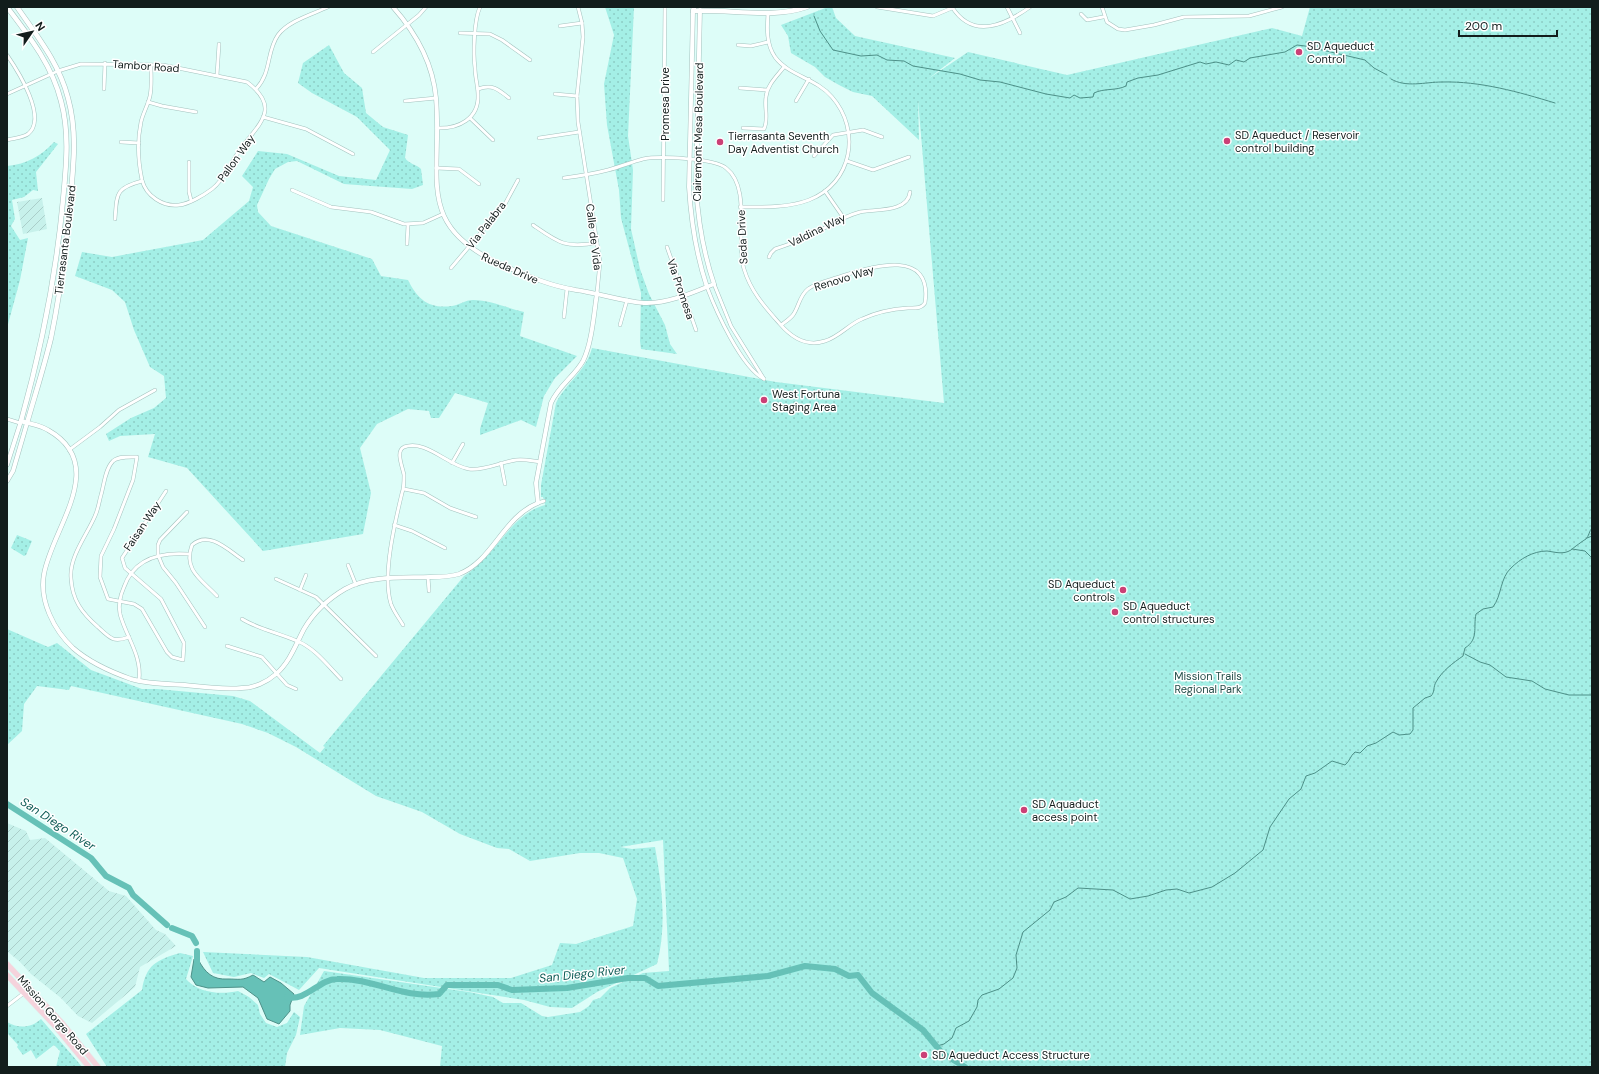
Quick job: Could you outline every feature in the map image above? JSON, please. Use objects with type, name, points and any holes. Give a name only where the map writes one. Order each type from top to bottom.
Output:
[{"type":"main road","name":"Tierrasanta Boulevard","points":[[7,7],[43,57],[52,74],[62,102],[67,134],[67,152],[56,261],[44,335],[20,422]]},
{"type":"main road","name":"Tierrasanta Boulevard","points":[[16,7],[48,52],[58,71],[69,99],[75,132],[75,151],[60,288],[45,360],[27,423]]},
{"type":"main road","points":[[693,9],[768,13],[792,12],[807,7]]},
{"type":"main road","points":[[56,261],[58,268],[56,284],[60,288]]},
{"type":"main road","name":"Mission Gorge Road","points":[[7,964],[57,1017],[98,1067]]},
{"type":"main road","name":"Mission Gorge Road","points":[[7,974],[25,992],[89,1067]]},
{"type":"street","points":[[328,7],[289,26],[278,36],[273,46],[265,78],[256,89],[262,98],[264,107],[263,117],[306,129],[353,154]]},
{"type":"street","name":"Rueda Drive","points":[[393,7],[408,24],[427,59],[433,78],[436,98],[437,194],[443,214],[455,234],[469,248],[488,260],[545,283],[567,289],[597,293],[644,303],[656,302],[683,295],[714,284]]},
{"type":"street","points":[[373,52],[408,24],[426,7]]},
{"type":"street","points":[[436,128],[448,128],[460,125],[470,118],[477,104],[478,89],[474,61],[480,7]]},
{"type":"street","name":"Calle de Vida","points":[[538,503],[536,483],[551,403],[557,391],[577,370],[583,360],[587,348],[600,269],[579,132],[577,96],[583,37],[582,23],[578,7]]},
{"type":"street","name":"Promesa Drive","points":[[663,200],[665,7]]},
{"type":"street","points":[[877,7],[933,16],[952,8],[964,20],[980,26],[994,25],[1013,19],[1030,7]]},
{"type":"street","points":[[1008,7],[1020,33]]},
{"type":"street","points":[[1102,7],[1104,17],[1112,26],[1125,30],[1154,25],[1184,17],[1249,16],[1282,7]]},
{"type":"street","points":[[1265,7],[1266,12]]},
{"type":"street","name":"Clairemont Mesa Boulevard","points":[[693,9],[689,187],[690,213],[696,250],[707,287],[722,322],[734,343],[758,375],[764,379],[731,326],[714,284],[703,248],[697,212],[700,9]]},
{"type":"street","points":[[740,207],[767,207],[806,201],[825,191],[838,179],[847,162],[850,147],[849,132],[844,116],[835,101],[823,88],[809,79],[784,67],[774,56],[768,42],[768,13]]},
{"type":"street","points":[[1081,14],[1087,20],[1104,17]]},
{"type":"street","points":[[560,26],[582,23]]},
{"type":"street","points":[[460,33],[490,34],[502,40],[530,60]]},
{"type":"street","points":[[738,45],[751,46],[768,42]]},
{"type":"street","points":[[217,75],[220,44]]},
{"type":"street","points":[[7,55],[25,85],[36,117],[35,124],[27,134],[7,140]]},
{"type":"street","name":"Tambor Road","points":[[7,94],[58,71],[81,64],[105,63],[184,68],[247,82],[256,89]]},
{"type":"street","points":[[104,89],[105,63]]},
{"type":"street","points":[[115,219],[116,197],[119,191],[128,185],[142,181],[139,143],[142,121],[148,102],[151,66]]},
{"type":"street","points":[[742,128],[764,129],[766,125],[765,98],[767,90],[784,67]]},
{"type":"street","points":[[796,101],[809,79]]},
{"type":"street","points":[[478,89],[485,86],[494,87],[509,98]]},
{"type":"street","points":[[740,88],[767,90]]},
{"type":"street","points":[[555,94],[577,96]]},
{"type":"street","points":[[405,101],[436,98]]},
{"type":"street","points":[[148,102],[196,112]]},
{"type":"street","name":"Pallon Way","points":[[142,181],[150,194],[162,203],[179,205],[212,189],[224,177],[234,158],[259,127],[263,117]]},
{"type":"street","points":[[470,118],[492,140]]},
{"type":"street","points":[[814,156],[833,135],[863,130],[882,137]]},
{"type":"street","points":[[539,138],[579,132]]},
{"type":"street","points":[[121,142],[139,143]]},
{"type":"street","points":[[847,162],[873,170],[909,157]]},
{"type":"street","name":"Seda Drive","points":[[564,178],[586,176],[644,159],[697,160],[715,162],[726,168],[735,178],[738,186],[740,207],[740,250],[744,270],[759,300],[789,334],[803,342],[813,343],[826,341],[865,317],[891,309],[920,308],[924,304],[925,299]]},
{"type":"street","points":[[189,162],[189,192],[191,200]]},
{"type":"street","points":[[436,168],[459,169],[479,184]]},
{"type":"street","name":"Via Palabra","points":[[451,268],[505,204],[518,180]]},
{"type":"street","points":[[292,190],[331,207],[371,212],[398,223],[408,225],[423,223],[443,214]]},
{"type":"street","points":[[825,191],[843,217]]},
{"type":"street","name":"Valdina Way","points":[[769,257],[776,249],[810,235],[843,217],[864,211],[883,210],[901,205],[908,199],[910,192]]},
{"type":"street","points":[[407,244],[408,225]]},
{"type":"street","points":[[533,225],[556,241],[564,244],[581,246],[597,243]]},
{"type":"street","name":"Via Promesa","points":[[668,246],[683,295],[696,330]]},
{"type":"street","name":"Renovo Way","points":[[781,325],[793,314],[800,298],[809,288],[859,270],[879,266],[903,265],[915,269],[925,282],[925,299]]},
{"type":"street","points":[[564,318],[567,289]]},
{"type":"street","points":[[620,325],[627,300]]},
{"type":"street","points":[[70,450],[100,428],[119,410],[155,390]]},
{"type":"street","points":[[7,419],[27,423],[49,431],[70,450],[75,463],[77,480],[75,496],[48,559],[43,576],[44,601],[53,622],[72,647],[91,661],[125,676],[139,680],[243,688],[263,683],[277,673],[291,655],[313,616],[324,603],[346,588],[388,579],[448,577],[464,572],[480,559],[517,515],[527,508],[544,501]]},
{"type":"street","name":"Tierrasanta Boulevard","points":[[7,466],[20,422]]},
{"type":"street","name":"Tierrasanta Boulevard","points":[[7,481],[13,471],[27,423]]},
{"type":"street","points":[[452,463],[463,444]]},
{"type":"street","points":[[404,625],[391,604],[388,579],[394,525],[404,489],[404,475],[399,454],[401,450],[404,447],[422,448],[452,463],[469,469],[527,460],[540,462]]},
{"type":"street","points":[[119,602],[108,599],[99,570],[103,549],[114,529],[133,480],[137,457],[117,459],[107,470],[96,515],[72,565],[70,576],[74,598],[85,616],[110,638],[120,640],[129,636]]},
{"type":"street","points":[[501,464],[505,484]]},
{"type":"street","points":[[404,489],[424,493],[450,508],[476,517]]},
{"type":"street","name":"Faisan Way","points":[[119,602],[134,604],[142,609],[167,652],[172,657],[183,660],[184,643],[160,599],[123,565],[122,558],[166,491]]},
{"type":"street","points":[[188,512],[160,540],[158,545],[158,555],[163,567],[176,583],[205,627]]},
{"type":"street","points":[[394,525],[412,531],[445,548]]},
{"type":"street","points":[[217,596],[191,568],[188,562],[188,554],[192,544],[203,538],[211,540],[243,560]]},
{"type":"street","points":[[139,680],[138,658],[120,615],[119,602],[126,579],[139,564],[158,555],[172,552],[188,554]]},
{"type":"street","points":[[348,565],[356,585]]},
{"type":"street","points":[[300,590],[306,576]]},
{"type":"street","points":[[428,577],[429,591]]},
{"type":"street","points":[[276,579],[316,597],[324,603],[376,656]]},
{"type":"street","points":[[242,619],[250,624],[298,641],[313,651],[341,680]]},
{"type":"street","points":[[227,646],[262,657],[287,685],[296,688]]},
{"type":"street","points":[[7,1006],[14,1003],[25,992]]},
{"type":"shaded area","points":[[42,198],[47,229],[23,234],[17,202]]},
{"type":"shaded area","points":[[7,823],[26,831],[30,840],[45,838],[109,891],[126,896],[156,930],[165,934],[176,946],[140,967],[135,987],[92,1023],[78,1016],[61,998],[31,974],[7,951]]},
{"type":"shaded area","points":[[194,959],[198,959],[210,975],[218,978],[240,979],[253,975],[264,982],[270,977],[281,983],[294,994],[290,1005],[290,1011],[279,1024],[267,1019],[258,998],[243,987],[208,988],[196,985],[191,977]]},
{"type":"green space","points":[[605,7],[634,7],[628,136],[633,170],[631,229],[640,269],[649,294],[665,325],[670,344],[677,354],[641,349],[641,293],[621,218],[619,190],[607,125],[604,84],[614,35]]},
{"type":"green space","name":"Mission Trails Regional Park","points":[[828,7],[832,7],[836,18],[855,36],[955,58],[928,79],[968,52],[1067,75],[1272,28],[1302,36],[1310,7],[1592,7],[1592,1067],[440,1067],[442,1046],[380,1030],[340,1028],[300,1035],[304,1006],[324,971],[469,992],[493,997],[503,1003],[521,1003],[542,1016],[548,1017],[580,1012],[589,1006],[593,1000],[600,998],[610,988],[643,973],[669,971],[663,840],[620,847],[632,849],[655,847],[660,876],[663,920],[657,964],[597,992],[572,1008],[550,1007],[524,1000],[319,968],[299,990],[269,974],[264,978],[251,973],[234,977],[213,973],[203,952],[307,957],[424,978],[511,978],[552,965],[560,943],[576,944],[633,926],[637,899],[623,858],[599,853],[580,853],[530,861],[509,849],[497,848],[460,834],[422,812],[376,796],[296,747],[268,733],[242,724],[71,686],[69,690],[37,686],[24,704],[22,731],[7,745],[7,629],[48,647],[57,643],[91,670],[142,689],[233,696],[250,701],[320,753],[325,747],[323,746],[464,576],[485,558],[512,527],[522,518],[532,510],[545,505],[543,497],[541,497],[541,485],[556,403],[565,389],[581,370],[592,348],[776,382],[944,403],[918,100],[919,140],[872,96],[853,92],[839,85],[825,77],[815,67],[791,53],[788,36],[781,25]]},
{"type":"green space","points":[[329,45],[344,73],[362,88],[366,113],[383,127],[408,135],[405,158],[408,162],[421,169],[423,185],[412,189],[344,184],[297,161],[288,162],[275,169],[269,179],[257,205],[258,212],[271,226],[372,259],[381,276],[408,280],[416,293],[425,302],[444,307],[470,300],[479,300],[524,312],[520,336],[577,356],[555,378],[544,396],[536,427],[521,420],[480,435],[480,429],[488,403],[455,393],[439,418],[431,418],[429,411],[408,409],[377,424],[360,448],[371,493],[363,534],[263,551],[187,468],[148,457],[155,434],[120,436],[109,441],[106,434],[131,418],[154,408],[166,398],[164,376],[150,367],[134,330],[125,302],[112,290],[75,276],[82,252],[112,257],[203,240],[249,201],[253,187],[242,176],[258,151],[287,154],[339,176],[376,180],[390,150],[357,117],[312,93],[298,83],[303,63]]},
{"type":"green space","points":[[54,142],[58,144],[36,172],[38,191],[33,190],[24,197],[12,200],[15,219],[11,226],[20,240],[28,238],[20,280],[7,328],[7,166],[27,161],[39,155]]},
{"type":"green space","points":[[17,535],[32,541],[26,555],[24,556],[11,548]]},
{"type":"green space","points":[[180,953],[193,956],[186,979],[191,984],[210,992],[224,993],[238,991],[249,997],[258,1005],[260,1014],[266,1023],[277,1027],[287,1023],[294,1012],[300,1017],[296,1035],[287,1053],[285,1067],[107,1067],[86,1034],[142,990],[149,969],[158,961]]},
{"type":"green space","points":[[41,1019],[82,1067],[56,1067],[60,1051],[54,1045],[36,1059],[31,1050],[23,1055],[17,1047],[18,1045],[8,1034],[7,1022],[16,1026],[29,1026]]},
{"type":"waterway","points":[[814,16],[820,31],[833,50],[861,56],[877,55],[887,60],[904,61],[913,66],[960,74],[980,80],[1000,82],[1046,94],[1070,98],[1074,95],[1080,98],[1093,97],[1094,93],[1102,90],[1122,88],[1126,86],[1127,82],[1138,78],[1158,75],[1200,62],[1206,64],[1216,62],[1229,65],[1236,60],[1244,62],[1250,58],[1285,52],[1297,45],[1365,60],[1374,68],[1387,75]]},
{"type":"waterway","points":[[1391,79],[1397,82],[1409,84],[1456,82],[1485,85],[1555,103]]},
{"type":"waterway","points":[[937,1046],[944,1044],[952,1038],[956,1028],[969,1021],[977,1007],[978,1000],[982,995],[999,989],[1013,978],[1017,968],[1016,955],[1023,932],[1050,910],[1054,902],[1066,897],[1078,888],[1113,890],[1130,899],[1148,896],[1166,890],[1177,889],[1189,893],[1212,887],[1235,873],[1263,850],[1270,827],[1289,799],[1301,789],[1306,776],[1315,773],[1332,761],[1345,765],[1355,752],[1360,753],[1367,746],[1376,743],[1393,732],[1399,735],[1410,734],[1413,730],[1413,708],[1425,698],[1431,696],[1435,684],[1441,674],[1463,656],[1465,648],[1474,637],[1476,614],[1483,609],[1493,607],[1507,572],[1511,568],[1518,562],[1537,552],[1568,552],[1586,539],[1592,528]]},
{"type":"waterway","points":[[1587,538],[1592,536]]},
{"type":"waterway","points":[[1572,549],[1585,551],[1592,558]]},
{"type":"waterway","points":[[1465,654],[1480,662],[1490,665],[1506,677],[1532,681],[1545,689],[1569,695],[1592,695]]},
{"type":"waterway","name":"San Diego River","points":[[7,804],[91,858],[106,876],[129,888],[133,895],[167,925]]},
{"type":"waterway","name":"San Diego River","points":[[172,928],[192,936],[196,943]]},
{"type":"waterway","name":"San Diego River","points":[[197,951],[197,967]]},
{"type":"waterway","name":"San Diego River","points":[[287,997],[294,998],[306,994],[330,980],[337,979],[363,982],[413,994],[426,995],[439,994],[447,985],[498,985],[512,990],[567,988],[628,978],[645,978],[658,986],[768,976],[805,966],[835,969],[849,976],[858,975],[872,993],[923,1030],[942,1053],[965,1067]]},
{"type":"place","name":"SD Aqueduct Control","points":[[1299,52]]},
{"type":"place","name":"SD Aqueduct / Reservoir control building","points":[[1227,141]]},
{"type":"place","name":"Tierrasanta Seventh Day Adventist Church","points":[[720,142]]},
{"type":"place","name":"West Fortuna Staging Area","points":[[764,400]]},
{"type":"place","name":"SD Aqueduct controls","points":[[1123,590]]},
{"type":"place","name":"SD Aqueduct control structures","points":[[1115,612]]},
{"type":"place","name":"SD Aquaduct access point","points":[[1024,810]]},
{"type":"place","name":"SD Aqueduct Access Structure","points":[[924,1055]]}]
